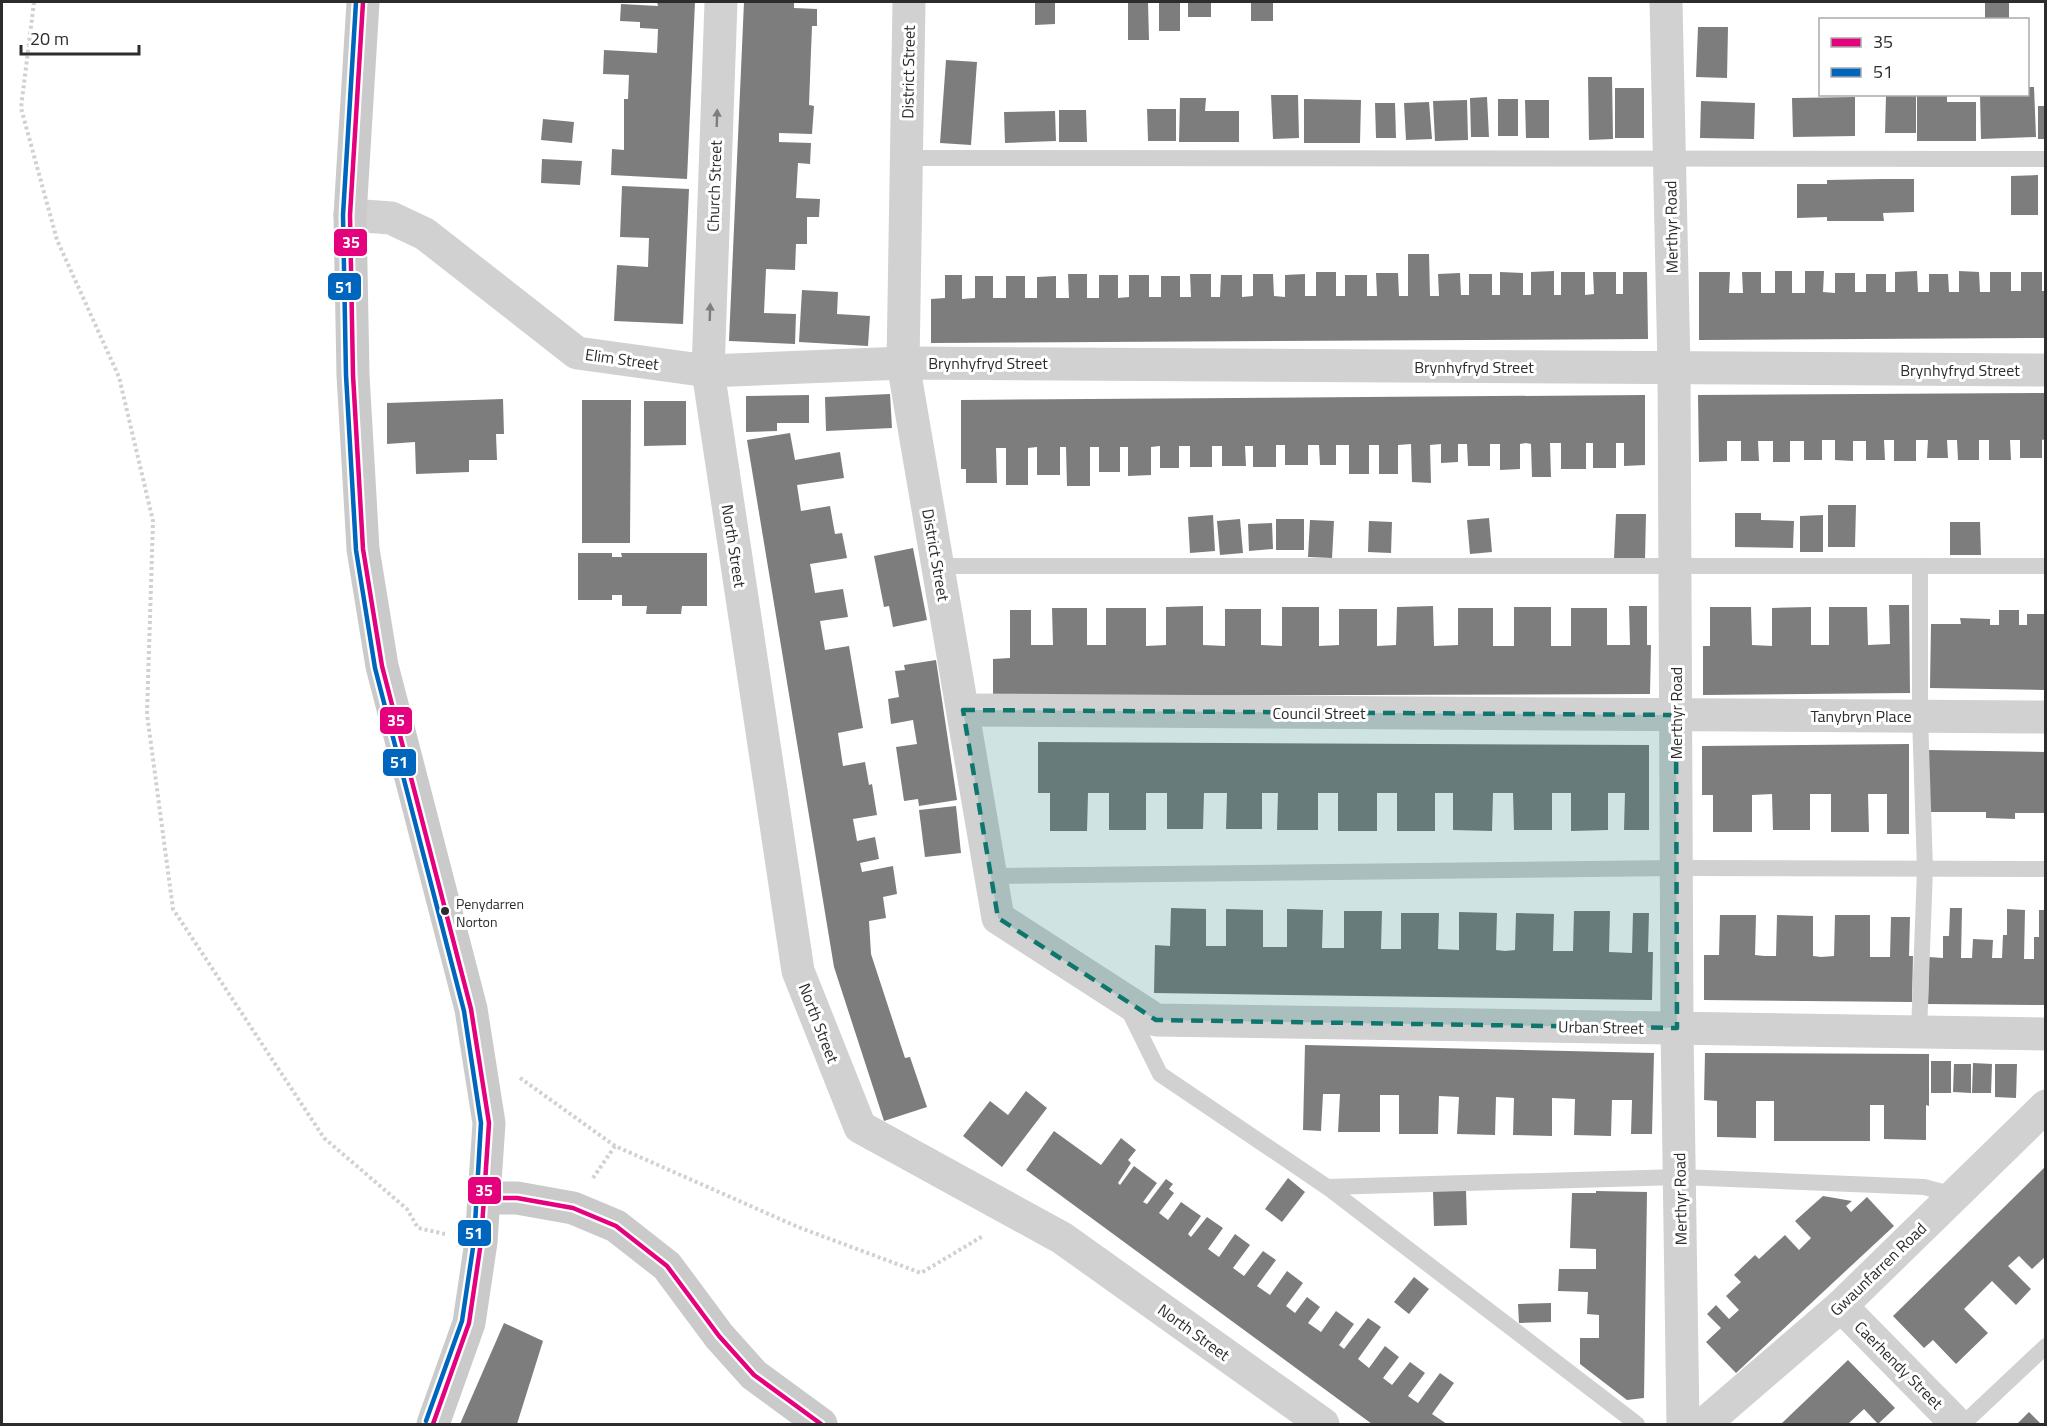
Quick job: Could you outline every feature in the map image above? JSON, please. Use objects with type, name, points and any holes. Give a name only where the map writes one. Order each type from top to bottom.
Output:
[{"type":"street","points":[[363,2],[350,215],[352,375],[363,549],[382,666],[468,998],[489,1123],[481,1242],[469,1323],[433,1425]]},
{"type":"street","name":"Church Street","points":[[708,371],[721,2]]},
{"type":"street","name":"District Street","points":[[909,2],[903,363],[998,918],[1156,1020]]},
{"type":"street","name":"Merthyr Road","points":[[1666,2],[1674,368],[1677,1028],[1683,1425]]},
{"type":"street","name":"Elim Street","points":[[350,215],[391,218],[425,234],[577,353],[708,371],[903,363]]},
{"type":"street","name":"Brynhyfryd Street","points":[[903,363],[2046,370]]},
{"type":"street","name":"North Street","points":[[708,371],[798,971],[860,1127],[1062,1238],[1323,1425]]},
{"type":"street","name":"Council Street","points":[[963,710],[1676,715]]},
{"type":"street","name":"Tanybryn Place","points":[[1676,715],[2046,717]]},
{"type":"street","name":"Urban Street","points":[[1156,1020],[2046,1034]]},
{"type":"street","name":"Gwaunfarren Road","points":[[1704,1425],[1841,1306],[2046,1106]]},
{"type":"street","points":[[484,1198],[517,1198],[573,1208],[616,1226],[667,1266],[719,1336],[754,1375],[821,1425]]},
{"type":"street","name":"Caerhendy Street","points":[[1841,1306],[1957,1425]]},
{"type":"lane","points":[[907,158],[2046,159]]},
{"type":"lane","points":[[938,566],[2046,566]]},
{"type":"lane","points":[[1919,1032],[1925,869],[1920,716],[1920,566]]},
{"type":"lane","points":[[991,876],[1676,868],[2046,869]]},
{"type":"lane","points":[[1122,998],[1160,1074],[1327,1187],[1638,1425]]},
{"type":"lane","points":[[1327,1187],[1680,1176],[1924,1186],[1954,1195]]},
{"type":"lane","points":[[1963,1425],[2046,1346]]},
{"type":"path","points":[[34,2],[21,108],[57,240],[118,377],[153,521],[147,714],[173,909],[324,1138],[407,1209],[418,1228],[481,1242]]},
{"type":"path","points":[[477,1048],[615,1146],[798,1227],[921,1273],[1019,1214]]},
{"type":"highlighted area","points":[[963,710],[1676,715],[1677,1028],[1156,1020],[998,918]]},
{"type":"building","points":[[657,2],[695,2],[687,179],[611,175],[612,149],[624,150],[624,99],[628,99],[629,75],[603,74],[604,50],[657,53],[658,29],[640,28],[640,22],[620,21],[621,4],[658,6]]},
{"type":"building","points":[[744,2],[794,2],[794,8],[817,9],[817,26],[812,26],[811,51],[809,105],[814,106],[812,134],[779,133],[779,142],[811,143],[810,164],[798,163],[796,198],[820,199],[819,217],[807,217],[807,244],[796,244],[795,270],[766,269],[764,313],[796,314],[795,344],[729,341]]},
{"type":"building","points":[[1035,2],[1055,2],[1055,24],[1035,25]]},
{"type":"building","points":[[1128,2],[1148,2],[1149,40],[1128,40]]},
{"type":"building","points":[[1159,2],[1180,2],[1180,31],[1159,31]]},
{"type":"building","points":[[1188,2],[1211,2],[1211,17],[1188,17]]},
{"type":"building","points":[[1251,2],[1273,2],[1273,21],[1251,21]]},
{"type":"building","points":[[1985,2],[2009,2],[2009,18],[1985,18]]},
{"type":"building","points":[[1698,27],[1728,27],[1727,78],[1696,77]]},
{"type":"building","points":[[946,60],[977,62],[971,145],[940,143]]},
{"type":"building","points":[[1588,77],[1612,77],[1613,139],[1589,140]]},
{"type":"building","points":[[2029,87],[2034,87],[2036,137],[1981,139],[1980,96],[2029,96]]},
{"type":"building","points":[[1615,88],[1644,88],[1644,138],[1615,138]]},
{"type":"building","points":[[1271,95],[1298,95],[1299,138],[1273,139]]},
{"type":"building","points":[[1886,96],[1916,96],[1916,133],[1885,133]]},
{"type":"building","points":[[1917,96],[1947,96],[1947,102],[1976,102],[1976,141],[1917,141]]},
{"type":"building","points":[[1487,97],[1489,137],[1471,137],[1470,98]]},
{"type":"building","points":[[1855,97],[1855,136],[1793,137],[1792,98]]},
{"type":"building","points":[[1180,98],[1206,98],[1205,111],[1239,111],[1239,142],[1179,142]]},
{"type":"building","points":[[1304,99],[1361,100],[1360,143],[1304,143]]},
{"type":"building","points":[[1498,99],[1518,99],[1518,136],[1498,136]]},
{"type":"building","points":[[1467,100],[1468,140],[1435,141],[1433,101]]},
{"type":"building","points":[[1525,100],[1549,100],[1549,138],[1526,138]]},
{"type":"building","points":[[1701,101],[1755,103],[1754,139],[1700,138]]},
{"type":"building","points":[[1429,102],[1432,139],[1406,140],[1404,103]]},
{"type":"building","points":[[1375,103],[1395,103],[1396,138],[1376,138]]},
{"type":"building","points":[[2038,106],[2046,106],[2046,139],[2038,139]]},
{"type":"building","points":[[1147,109],[1176,109],[1176,141],[1148,141]]},
{"type":"building","points":[[1059,110],[1086,110],[1087,142],[1059,142]]},
{"type":"building","points":[[1055,111],[1056,141],[1005,143],[1004,112]]},
{"type":"building","points":[[543,119],[574,122],[572,143],[541,140]]},
{"type":"building","points":[[542,159],[582,161],[580,185],[541,183]]},
{"type":"building","points":[[2038,175],[2038,215],[2011,215],[2011,176]]},
{"type":"building","points":[[1914,179],[1914,212],[1883,213],[1884,221],[1827,221],[1827,217],[1797,218],[1797,184],[1827,184],[1827,180]]},
{"type":"building","points":[[622,186],[689,189],[683,324],[614,321],[617,265],[648,267],[649,238],[620,237]]},
{"type":"building","points":[[1408,254],[1429,254],[1430,296],[1439,296],[1438,274],[1460,273],[1461,295],[1469,295],[1469,274],[1492,274],[1492,295],[1500,295],[1500,272],[1523,273],[1523,295],[1531,295],[1531,272],[1554,271],[1554,295],[1561,295],[1561,272],[1585,272],[1585,295],[1594,294],[1593,272],[1616,272],[1616,294],[1623,294],[1623,272],[1647,272],[1648,339],[931,343],[931,299],[945,298],[945,275],[962,275],[962,299],[975,298],[975,276],[993,276],[993,298],[1006,298],[1006,276],[1025,276],[1025,298],[1037,298],[1037,277],[1056,276],[1056,298],[1069,298],[1068,274],[1087,274],[1087,298],[1099,298],[1099,275],[1118,275],[1118,298],[1129,297],[1129,275],[1149,275],[1149,297],[1161,297],[1161,276],[1180,276],[1180,297],[1191,297],[1190,274],[1211,274],[1211,297],[1220,297],[1221,275],[1242,275],[1242,297],[1253,296],[1253,274],[1273,274],[1274,296],[1285,297],[1285,275],[1305,274],[1305,296],[1316,296],[1316,272],[1336,272],[1336,296],[1345,296],[1345,275],[1367,275],[1367,296],[1377,296],[1376,273],[1398,273],[1399,296],[1408,296]]},
{"type":"building","points":[[1775,271],[1792,271],[1792,293],[1805,293],[1805,271],[1824,271],[1823,292],[1835,293],[1835,273],[1855,273],[1855,292],[1866,292],[1866,274],[1886,274],[1886,292],[1895,292],[1895,272],[1917,271],[1918,292],[1929,292],[1929,274],[1948,274],[1949,292],[1959,292],[1959,271],[1979,272],[1980,292],[1990,292],[1990,272],[2011,272],[2011,291],[2021,291],[2021,272],[2042,272],[2042,291],[2046,291],[2046,338],[1699,340],[1699,272],[1730,272],[1729,293],[1743,293],[1742,272],[1761,272],[1761,293],[1775,293]]},
{"type":"building","points":[[802,290],[838,292],[837,314],[870,316],[868,346],[799,342]]},
{"type":"building","points":[[2046,393],[2046,439],[2042,440],[2042,458],[2020,458],[2020,440],[2010,440],[2011,460],[1989,460],[1989,440],[1979,440],[1979,460],[1958,460],[1957,440],[1947,440],[1948,458],[1927,458],[1928,440],[1916,440],[1916,461],[1894,461],[1894,440],[1884,440],[1885,460],[1866,460],[1866,441],[1853,441],[1853,461],[1835,460],[1835,440],[1822,440],[1822,460],[1804,460],[1804,441],[1790,441],[1790,462],[1773,462],[1773,441],[1758,441],[1759,461],[1741,461],[1741,441],[1727,441],[1727,461],[1699,462],[1698,395]]},
{"type":"building","points":[[890,394],[892,428],[826,431],[825,397]]},
{"type":"building","points":[[809,395],[809,423],[777,423],[777,431],[746,432],[746,396]]},
{"type":"building","points":[[1645,395],[1645,465],[1624,466],[1624,443],[1616,443],[1616,468],[1593,468],[1593,443],[1586,443],[1586,469],[1561,469],[1561,443],[1550,443],[1551,477],[1532,477],[1531,444],[1526,443],[1520,444],[1520,469],[1500,470],[1500,444],[1490,444],[1490,466],[1468,466],[1467,444],[1458,444],[1458,462],[1441,463],[1441,444],[1430,445],[1431,483],[1412,482],[1411,444],[1398,445],[1398,474],[1379,474],[1379,445],[1369,445],[1369,474],[1349,474],[1349,445],[1336,445],[1336,465],[1320,465],[1319,445],[1308,445],[1308,465],[1285,465],[1285,445],[1276,445],[1276,467],[1253,467],[1253,446],[1245,446],[1246,466],[1222,466],[1222,446],[1212,446],[1212,467],[1190,467],[1190,446],[1179,446],[1179,468],[1160,468],[1160,446],[1151,447],[1151,475],[1128,476],[1128,447],[1120,447],[1120,472],[1099,472],[1099,447],[1090,447],[1090,486],[1067,486],[1066,447],[1060,447],[1060,475],[1037,475],[1037,447],[1028,448],[1028,485],[1006,485],[1006,448],[996,448],[997,483],[966,483],[966,469],[961,469],[961,400]]},
{"type":"building","points":[[503,399],[504,434],[496,434],[497,460],[469,460],[469,472],[416,474],[415,442],[387,444],[387,403]]},
{"type":"building","points":[[582,400],[631,400],[630,543],[582,543]]},
{"type":"building","points":[[644,401],[686,401],[686,445],[644,446]]},
{"type":"building","points":[[790,433],[795,460],[840,452],[844,478],[797,485],[801,511],[830,506],[835,534],[842,533],[847,558],[810,564],[815,593],[843,589],[848,617],[820,621],[825,650],[849,646],[863,728],[838,733],[843,766],[865,762],[869,785],[872,784],[877,815],[853,819],[857,841],[875,837],[879,859],[860,863],[862,872],[893,866],[897,894],[883,897],[886,918],[869,921],[871,954],[905,1058],[910,1057],[927,1107],[884,1121],[834,967],[747,440]]},
{"type":"building","points":[[1828,505],[1856,505],[1855,547],[1828,547]]},
{"type":"building","points":[[1735,513],[1761,513],[1761,520],[1794,521],[1793,548],[1735,547]]},
{"type":"building","points":[[1616,514],[1646,514],[1645,560],[1614,559]]},
{"type":"building","points":[[1213,515],[1215,551],[1190,553],[1188,517]]},
{"type":"building","points":[[1823,515],[1823,552],[1800,552],[1800,516]]},
{"type":"building","points":[[1489,518],[1492,552],[1470,554],[1467,520]]},
{"type":"building","points":[[1240,519],[1243,553],[1220,555],[1217,521]]},
{"type":"building","points":[[1276,519],[1304,519],[1304,550],[1276,550]]},
{"type":"building","points":[[1310,520],[1334,521],[1332,558],[1308,557]]},
{"type":"building","points":[[1369,521],[1392,522],[1391,553],[1368,552]]},
{"type":"building","points":[[1950,522],[1980,522],[1981,555],[1950,555]]},
{"type":"building","points":[[1272,523],[1273,549],[1249,551],[1248,524]]},
{"type":"building","points":[[913,548],[927,620],[893,627],[889,606],[884,607],[874,556]]},
{"type":"building","points":[[578,553],[612,553],[612,557],[622,557],[621,553],[707,553],[707,606],[682,606],[681,614],[646,614],[647,606],[622,606],[622,595],[612,595],[612,600],[578,600]]},
{"type":"building","points":[[1889,605],[1909,605],[1910,693],[1703,695],[1703,646],[1710,646],[1710,607],[1751,607],[1752,645],[1772,646],[1772,608],[1811,607],[1811,645],[1829,645],[1829,607],[1867,607],[1868,645],[1890,644]]},
{"type":"building","points":[[1203,606],[1203,645],[1225,646],[1225,609],[1261,609],[1261,645],[1282,646],[1282,607],[1319,607],[1319,646],[1339,645],[1339,609],[1377,609],[1377,646],[1396,645],[1397,607],[1433,606],[1434,646],[1458,645],[1458,608],[1493,608],[1493,646],[1514,646],[1514,607],[1551,607],[1551,646],[1571,646],[1571,608],[1607,608],[1607,645],[1630,645],[1629,606],[1647,606],[1647,645],[1651,645],[1650,694],[993,696],[993,659],[1010,658],[1010,610],[1031,610],[1031,645],[1053,645],[1052,608],[1087,608],[1087,645],[1106,645],[1106,608],[1146,608],[1146,646],[1166,645],[1166,607]]},
{"type":"building","points":[[1999,610],[2019,610],[2019,625],[2027,625],[2027,614],[2046,614],[2046,690],[1930,688],[1931,624],[1961,624],[1960,618],[1990,619],[1990,625],[1999,625]]},
{"type":"building","points":[[936,660],[957,800],[919,806],[918,799],[904,801],[896,747],[917,744],[913,720],[891,724],[888,699],[899,697],[895,671],[905,670],[904,665]]},
{"type":"building","points":[[1038,742],[1649,745],[1649,830],[1624,830],[1625,793],[1608,793],[1608,830],[1571,831],[1571,793],[1552,793],[1552,830],[1514,830],[1513,793],[1493,793],[1492,831],[1453,830],[1453,793],[1435,793],[1435,831],[1397,831],[1397,793],[1377,793],[1377,831],[1338,831],[1338,793],[1318,793],[1318,830],[1277,830],[1278,793],[1262,793],[1262,829],[1226,829],[1227,793],[1204,793],[1203,829],[1167,829],[1167,793],[1146,793],[1146,830],[1109,830],[1109,793],[1088,793],[1087,831],[1050,831],[1050,793],[1038,793]]},
{"type":"building","points":[[1909,744],[1909,834],[1887,834],[1887,794],[1868,794],[1869,832],[1831,832],[1831,794],[1810,794],[1810,830],[1773,830],[1772,794],[1752,795],[1752,832],[1713,832],[1713,795],[1702,795],[1702,746]]},
{"type":"building","points":[[1929,750],[2046,752],[2046,813],[2015,813],[2015,819],[1986,818],[1986,812],[1929,812]]},
{"type":"building","points":[[956,806],[961,853],[925,857],[919,810]]},
{"type":"building","points":[[1171,908],[1206,909],[1206,946],[1226,946],[1226,909],[1263,910],[1263,947],[1287,947],[1287,909],[1323,910],[1322,948],[1344,948],[1344,911],[1382,911],[1381,949],[1401,949],[1401,913],[1439,913],[1438,949],[1459,950],[1459,912],[1497,913],[1496,950],[1505,951],[1515,950],[1516,913],[1554,914],[1553,951],[1573,951],[1574,911],[1610,911],[1609,952],[1632,953],[1633,913],[1649,913],[1648,952],[1653,952],[1652,1000],[1154,993],[1155,945],[1170,946]]},
{"type":"building","points":[[1950,908],[1962,908],[1961,958],[1972,958],[1973,939],[1993,940],[1992,958],[2002,958],[2003,935],[2007,935],[2007,909],[2025,910],[2024,959],[2034,959],[2034,937],[2039,937],[2039,910],[2046,910],[2046,1005],[1928,1004],[1929,957],[1943,958],[1943,936],[1949,936]]},
{"type":"building","points":[[1720,915],[1756,915],[1755,955],[1764,956],[1776,956],[1777,915],[1813,916],[1813,956],[1821,957],[1834,956],[1835,915],[1870,915],[1870,957],[1890,957],[1891,917],[1910,917],[1909,956],[1913,956],[1912,1002],[1704,1000],[1704,955],[1719,955]]},
{"type":"building","points":[[1305,1045],[1654,1053],[1652,1134],[1631,1134],[1632,1100],[1612,1100],[1611,1136],[1574,1135],[1575,1099],[1552,1098],[1552,1136],[1513,1135],[1514,1098],[1496,1097],[1495,1135],[1457,1134],[1459,1097],[1439,1096],[1438,1134],[1399,1134],[1399,1095],[1380,1095],[1380,1132],[1338,1132],[1340,1094],[1323,1094],[1321,1131],[1303,1130]]},
{"type":"building","points":[[1705,1053],[1929,1054],[1929,1106],[1926,1105],[1926,1140],[1884,1139],[1884,1105],[1870,1105],[1870,1141],[1774,1141],[1774,1101],[1756,1101],[1756,1138],[1717,1137],[1717,1101],[1704,1100]]},
{"type":"building","points":[[1931,1061],[1951,1061],[1951,1093],[1931,1093]]},
{"type":"building","points":[[1973,1063],[1992,1064],[1991,1093],[1972,1093]]},
{"type":"building","points":[[1954,1064],[1971,1064],[1971,1093],[1953,1092]]},
{"type":"building","points":[[1995,1064],[2017,1064],[2016,1098],[1995,1097]]},
{"type":"building","points":[[1026,1091],[1047,1108],[1002,1167],[963,1136],[990,1101],[1008,1115]]},
{"type":"building","points":[[1054,1131],[1101,1165],[1121,1138],[1136,1150],[1128,1160],[1131,1163],[1118,1183],[1120,1185],[1134,1166],[1157,1183],[1143,1202],[1147,1204],[1166,1179],[1173,1184],[1169,1189],[1174,1193],[1159,1213],[1168,1220],[1181,1202],[1201,1216],[1188,1234],[1191,1237],[1207,1217],[1223,1228],[1208,1249],[1219,1257],[1235,1234],[1250,1245],[1233,1268],[1244,1276],[1263,1251],[1276,1260],[1257,1286],[1270,1295],[1287,1271],[1303,1283],[1286,1306],[1295,1313],[1307,1297],[1320,1307],[1308,1323],[1321,1332],[1336,1311],[1354,1324],[1339,1345],[1344,1349],[1368,1318],[1381,1327],[1358,1359],[1369,1368],[1385,1346],[1399,1357],[1383,1378],[1392,1385],[1410,1362],[1425,1373],[1408,1396],[1418,1403],[1440,1373],[1454,1383],[1432,1414],[1447,1424],[1372,1424],[1026,1170]]},
{"type":"building","points":[[2046,1166],[2046,1256],[2032,1269],[2019,1256],[2008,1266],[2031,1289],[2016,1305],[1992,1281],[1964,1309],[1988,1333],[1956,1364],[1933,1340],[1924,1348],[1893,1316]]},
{"type":"building","points":[[1288,1178],[1305,1192],[1282,1222],[1265,1209]]},
{"type":"building","points":[[1466,1190],[1467,1225],[1434,1226],[1433,1191]]},
{"type":"building","points":[[1596,1191],[1647,1192],[1644,1398],[1627,1400],[1580,1364],[1580,1338],[1599,1338],[1599,1315],[1587,1314],[1588,1292],[1558,1291],[1559,1269],[1596,1269],[1596,1249],[1570,1248],[1572,1193],[1596,1193]]},
{"type":"building","points":[[1823,1196],[1852,1201],[1846,1206],[1851,1212],[1867,1197],[1894,1226],[1736,1373],[1706,1342],[1721,1328],[1707,1314],[1716,1305],[1729,1319],[1739,1310],[1726,1296],[1741,1282],[1734,1275],[1755,1255],[1759,1259],[1785,1235],[1799,1250],[1811,1238],[1795,1221]]},
{"type":"building","points":[[1414,1277],[1429,1289],[1409,1314],[1394,1302]]},
{"type":"building","points":[[1551,1303],[1551,1322],[1519,1323],[1518,1304]]},
{"type":"building","points":[[504,1323],[543,1341],[517,1424],[460,1424]]},
{"type":"building","points":[[1848,1360],[1895,1408],[1878,1424],[1864,1409],[1848,1424],[1781,1424]]},
{"type":"building","points":[[2029,1412],[2041,1424],[2017,1424]]},
{"type":"transit line","name":"51","points":[[356,2],[343,215],[346,375],[356,550],[375,668],[464,1011],[481,1123],[474,1241],[462,1321],[426,1421]]},
{"type":"transit line","name":"35","points":[[363,2],[350,215],[353,375],[363,549],[382,666],[471,1009],[489,1123],[481,1242],[469,1323],[433,1424]]},
{"type":"transit line","name":"35","points":[[484,1198],[517,1198],[573,1208],[616,1226],[667,1266],[719,1336],[754,1375],[821,1424]]},
{"type":"place","name":"Penydarren Norton","points":[[445,911]]}]
